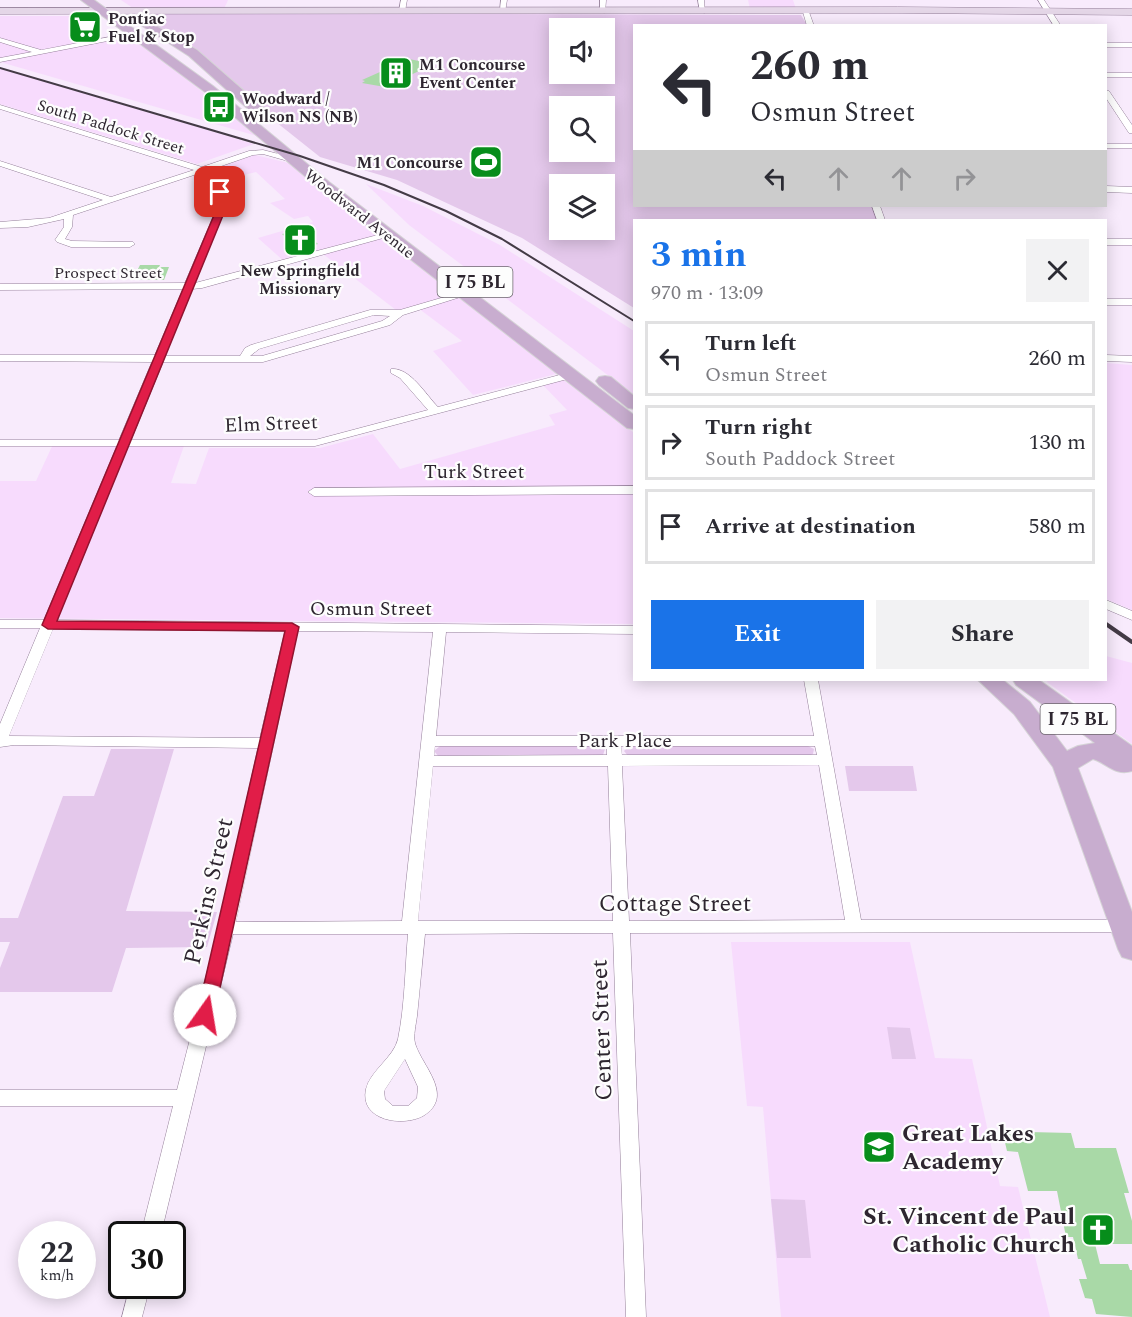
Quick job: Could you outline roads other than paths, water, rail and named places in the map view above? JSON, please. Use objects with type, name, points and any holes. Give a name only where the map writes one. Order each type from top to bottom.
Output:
[{"type":"main road","name":"Woodward Avenue","points":[[87,0],[181,68],[295,162],[633,423]]},
{"type":"main road","name":"Woodward Avenue","points":[[112,0],[207,65],[276,127],[332,172]]},
{"type":"main road","points":[[181,68],[198,69],[207,65]]},
{"type":"main road","name":"Woodward Avenue","points":[[360,194],[633,403]]},
{"type":"main road","points":[[390,236],[391,232],[398,232],[446,268],[462,272]]},
{"type":"main road","points":[[465,294],[477,295],[510,322],[519,322],[522,319]]},
{"type":"main road","name":"I 75 BL","points":[[990,681],[1022,708],[1065,766],[1128,938]]},
{"type":"main road","name":"I 75 BL","points":[[1025,681],[1132,758]]},
{"type":"main road","points":[[1065,766],[1081,752],[1097,751],[1132,771]]},
{"type":"street","points":[[402,11],[404,0]]},
{"type":"street","points":[[503,12],[504,0]]},
{"type":"street","points":[[603,0],[603,12]]},
{"type":"street","points":[[701,0],[703,12]]},
{"type":"street","points":[[802,0],[810,24]]},
{"type":"street","points":[[1041,0],[1057,24]]},
{"type":"street","points":[[0,11],[1132,12]]},
{"type":"street","points":[[0,60],[136,34]]},
{"type":"street","points":[[0,40],[43,52]]},
{"type":"street","points":[[1107,45],[1132,45]]},
{"type":"street","points":[[1107,75],[1132,75]]},
{"type":"street","points":[[1107,94],[1132,131]]},
{"type":"street","name":"South Paddock Street","points":[[0,107],[202,170],[211,178],[224,201],[0,742]]},
{"type":"street","points":[[1107,109],[1132,109]]},
{"type":"street","points":[[1107,146],[1132,146]]},
{"type":"street","points":[[0,225],[34,223],[69,214],[257,152],[295,162]]},
{"type":"street","points":[[0,163],[112,200]]},
{"type":"street","points":[[1107,189],[1132,190]]},
{"type":"street","points":[[69,214],[68,227],[60,240],[71,244],[130,244]]},
{"type":"street","name":"Prospect Street","points":[[0,287],[189,287],[205,285],[390,236]]},
{"type":"street","points":[[1107,242],[1132,242]]},
{"type":"street","points":[[0,358],[243,359],[271,357],[386,323],[400,313],[465,294]]},
{"type":"street","points":[[1107,302],[1132,302]]},
{"type":"street","points":[[1107,358],[1132,359]]},
{"type":"street","points":[[395,371],[404,376],[436,412]]},
{"type":"street","name":"Elm Street","points":[[0,443],[315,442],[571,375]]},
{"type":"street","name":"Turk Street","points":[[314,492],[633,490]]},
{"type":"street","points":[[1107,604],[1132,616]]},
{"type":"street","name":"Osmun Street","points":[[0,624],[633,630]]},
{"type":"street","name":"Perkins Street","points":[[154,1221],[226,928],[292,627]]},
{"type":"street","points":[[406,1043],[426,761],[440,628]]},
{"type":"street","points":[[811,681],[854,927]]},
{"type":"street","points":[[0,742],[14,740],[267,743]]},
{"type":"street","name":"Park Place","points":[[428,741],[822,741]]},
{"type":"street","name":"Center Street","points":[[614,741],[636,1317]]},
{"type":"street","name":"Park Place","points":[[426,761],[825,760]]},
{"type":"street","name":"Cottage Street","points":[[226,928],[854,927],[1128,938]]},
{"type":"street","points":[[0,1098],[184,1098]]},
{"type":"street","points":[[132,1317],[137,1299]]},
{"type":"railway","points":[[0,68],[300,156],[384,185],[446,211],[502,239],[633,320]]},
{"type":"railway","points":[[1107,625],[1132,642]]},
{"type":"place","name":"Pontiac Fuel & Stop","points":[[85,27]]},
{"type":"place","name":"M1 Concourse Event Center","points":[[396,73]]},
{"type":"place","name":"Woodward / Wilson NS (NB)","points":[[219,107]]},
{"type":"place","name":"M1 Concourse","points":[[486,162]]},
{"type":"place","name":"New Springfield Missionary","points":[[300,240]]},
{"type":"place","name":"Great Lakes Academy","points":[[879,1147]]},
{"type":"place","name":"St. Vincent de Paul Catholic Church","points":[[1098,1230]]}]
